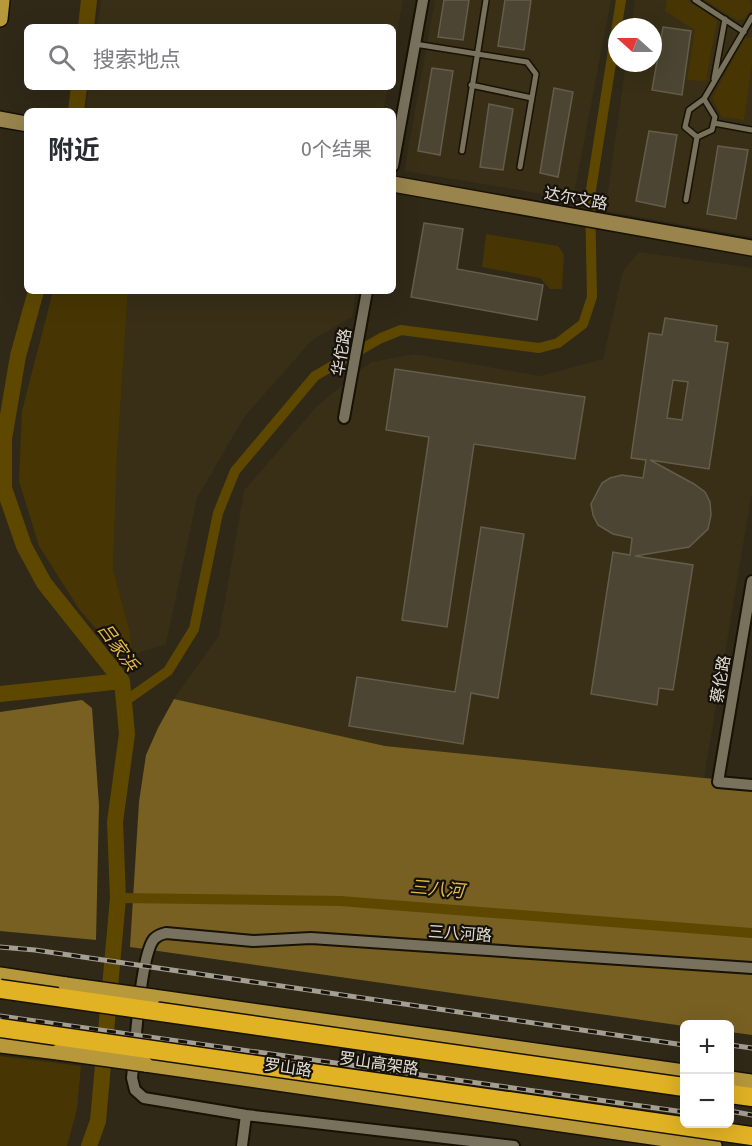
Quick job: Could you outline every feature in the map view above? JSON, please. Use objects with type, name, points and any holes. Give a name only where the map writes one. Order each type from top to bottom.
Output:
[{"type":"highway","name":"罗山高架路","points":[[0,989],[680,1086]]},
{"type":"highway","name":"罗山高架路","points":[[0,1028],[752,1136]]},
{"type":"highway","points":[[734,1095],[752,1097]]},
{"type":"main road","points":[[0,19],[2,0]]},
{"type":"main road","points":[[0,975],[680,1071]]},
{"type":"main road","name":"罗山路","points":[[0,1045],[714,1146]]},
{"type":"main road","points":[[734,1079],[752,1082]]},
{"type":"street","points":[[396,111],[417,0]]},
{"type":"street","points":[[396,149],[423,0]]},
{"type":"street","points":[[0,111],[24,115]]},
{"type":"street","points":[[0,119],[24,123]]},
{"type":"street","name":"达尔文路","points":[[396,185],[752,248]]},
{"type":"street","name":"华佗路","points":[[345,418],[367,294]]},
{"type":"street","name":"蔡伦路","points":[[752,581],[718,782],[752,785]]},
{"type":"street","name":"三八河路","points":[[246,1115],[153,1100],[139,1095],[135,1090],[132,1078],[144,968],[155,938],[161,934],[253,941],[311,938],[752,968]]},
{"type":"street","points":[[242,1146],[246,1115],[514,1146]]},
{"type":"lane","points":[[462,151],[486,0]]},
{"type":"lane","points":[[695,0],[744,32]]},
{"type":"lane","points":[[697,137],[685,127],[689,110],[704,99],[752,17]]},
{"type":"lane","points":[[714,84],[725,19]]},
{"type":"lane","points":[[415,44],[527,62],[536,74],[520,167]]},
{"type":"lane","points":[[471,85],[532,98]]},
{"type":"lane","points":[[697,137],[712,130],[714,123],[715,117],[704,99]]},
{"type":"lane","points":[[714,123],[752,130]]},
{"type":"lane","points":[[686,200],[697,137]]},
{"type":"shaded area","points":[[101,0],[403,0],[396,39],[396,24],[97,24]]},
{"type":"shaded area","points":[[435,0],[611,0],[573,199],[404,171]]},
{"type":"shaded area","points":[[635,0],[752,0],[752,237],[605,211],[625,72],[662,72],[662,18],[632,18]]},
{"type":"shaded area","points":[[667,0],[687,0],[717,20],[706,81],[687,80],[695,30],[665,11]]},
{"type":"shaded area","points":[[705,0],[749,0],[752,8],[744,19],[737,20]]},
{"type":"shaded area","points":[[752,37],[752,63],[744,120],[722,117],[712,98],[744,39]]},
{"type":"shaded area","points":[[88,90],[387,90],[384,108],[86,108]]},
{"type":"shaded area","points":[[486,234],[558,246],[564,255],[562,289],[550,289],[540,278],[482,267]]},
{"type":"shaded area","points":[[639,252],[752,268],[752,492],[704,778],[385,746],[174,699],[219,635],[244,491],[317,406],[371,362],[415,354],[540,376],[603,359],[623,271]]},
{"type":"shaded area","points":[[52,294],[128,294],[117,456],[113,569],[130,632],[132,655],[113,648],[79,609],[39,546],[19,481],[22,411]]},
{"type":"shaded area","points":[[128,294],[356,294],[352,317],[312,340],[245,416],[197,498],[166,644],[132,655],[130,632],[113,569],[117,457]]},
{"type":"shaded area","points":[[174,699],[385,746],[752,782],[752,1035],[734,1033],[734,1020],[680,1020],[680,1025],[130,947],[139,802],[146,755]]},
{"type":"shaded area","points":[[82,700],[92,708],[99,805],[96,940],[0,931],[0,712]]},
{"type":"shaded area","points":[[0,1056],[81,1066],[77,1109],[67,1146],[0,1146]]},
{"type":"building","points":[[444,0],[469,0],[463,40],[438,37]]},
{"type":"building","points":[[505,0],[531,0],[524,50],[498,46]]},
{"type":"building","points":[[663,27],[691,31],[682,95],[652,90],[655,72],[662,72]]},
{"type":"building","points":[[432,68],[453,71],[440,155],[418,151]]},
{"type":"building","points":[[554,88],[573,92],[558,177],[540,173]]},
{"type":"building","points":[[489,104],[513,109],[503,170],[480,167]]},
{"type":"building","points":[[649,131],[677,135],[665,207],[636,201]]},
{"type":"building","points":[[718,146],[748,150],[736,219],[707,214]]},
{"type":"building","points":[[424,223],[463,229],[457,269],[543,285],[537,320],[411,297]]},
{"type":"building","points":[[665,318],[717,326],[715,341],[728,343],[709,469],[650,460],[705,492],[710,502],[711,515],[708,529],[689,547],[635,556],[693,565],[673,690],[659,688],[657,705],[591,694],[613,552],[630,555],[632,538],[613,534],[598,525],[591,504],[602,483],[610,478],[622,475],[643,478],[646,460],[631,458],[649,333],[662,335]],"holes":[[[673,380],[688,382],[682,420],[667,418]]]},
{"type":"building","points":[[395,369],[585,397],[575,459],[474,444],[447,627],[402,620],[429,437],[386,430]]},
{"type":"building","points":[[481,527],[524,534],[498,698],[471,693],[463,744],[349,726],[357,677],[455,692]]},
{"type":"waterway","name":"吕家浜","points":[[86,24],[89,0]]},
{"type":"waterway","points":[[124,702],[168,671],[194,629],[218,513],[235,471],[315,376],[381,338],[401,330],[539,348],[558,343],[583,324],[592,297],[590,196],[621,0]]},
{"type":"waterway","name":"吕家浜","points":[[76,108],[79,90]]},
{"type":"waterway","name":"吕家浜","points":[[35,294],[18,356],[4,439],[4,488],[24,546],[44,583],[122,681],[127,734],[115,822],[118,898],[98,1121],[89,1146]]},
{"type":"waterway","name":"三八河","points":[[0,694],[122,681]]},
{"type":"waterway","name":"三八河","points":[[118,898],[340,901],[752,933]]},
{"type":"railway","points":[[0,947],[35,950],[680,1044]]},
{"type":"railway","points":[[0,1016],[680,1111]]},
{"type":"railway","points":[[734,1046],[752,1048]]},
{"type":"railway","points":[[734,1112],[752,1115]]}]
